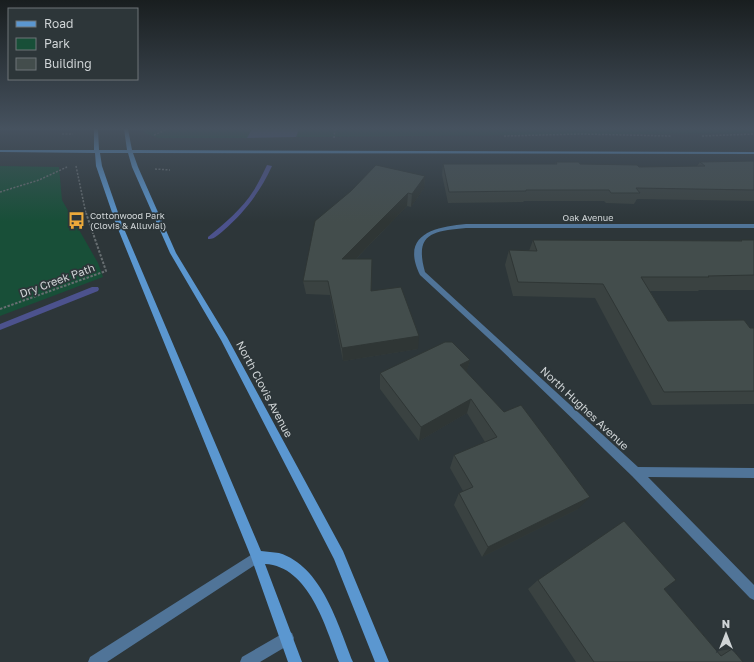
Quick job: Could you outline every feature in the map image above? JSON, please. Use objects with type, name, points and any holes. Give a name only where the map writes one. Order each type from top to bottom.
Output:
[{"type":"main road","points":[[98,160],[119,224],[257,557],[295,662]]},
{"type":"main road","name":"North Clovis Avenue","points":[[134,160],[173,253],[224,339],[339,555],[382,662]]},
{"type":"main road","points":[[257,557],[281,560],[300,570],[316,590],[346,662]]},
{"type":"street","name":"Oak Avenue","points":[[424,237],[436,230],[466,226],[754,226]]},
{"type":"street","name":"North Hughes Avenue","points":[[424,237],[417,246],[417,260],[422,273],[636,472],[754,594]]},
{"type":"street","points":[[636,472],[754,473]]},
{"type":"street","points":[[95,662],[257,557]]},
{"type":"street","points":[[246,662],[287,638]]},
{"type":"path","name":"Dry Creek Path","points":[[0,192],[39,180],[76,164],[86,213],[106,271],[0,309]]},
{"type":"green space","points":[[0,166],[59,167],[62,200],[98,263],[103,277],[0,316]]},
{"type":"building","points":[[754,161],[754,190],[636,188],[640,193],[611,193],[609,190],[449,192],[443,164],[557,164],[556,162],[579,162],[580,164],[637,165],[639,167],[705,166],[700,162]]},
{"type":"building","points":[[376,165],[425,176],[412,194],[408,193],[342,259],[372,259],[371,291],[401,287],[419,336],[342,348],[328,281],[303,281],[315,221],[351,191]]},
{"type":"building","points":[[533,240],[754,240],[754,275],[708,276],[709,277],[641,277],[668,321],[744,320],[750,328],[754,328],[754,391],[664,392],[603,284],[518,282],[509,250],[537,251]]},
{"type":"building","points":[[445,342],[452,342],[470,360],[460,365],[504,412],[521,405],[590,497],[488,547],[459,493],[473,487],[454,455],[497,437],[471,399],[421,427],[380,373]]},
{"type":"building","points":[[624,521],[676,580],[664,589],[721,656],[732,649],[743,662],[594,662],[538,580]]},
{"type":"waterway","points":[[210,238],[237,215],[245,206],[258,188],[269,166]]},
{"type":"waterway","points":[[0,327],[95,289]]},
{"type":"place","name":"Cottonwood Park (Clovis & Alluvial)","points":[[77,220]]}]
